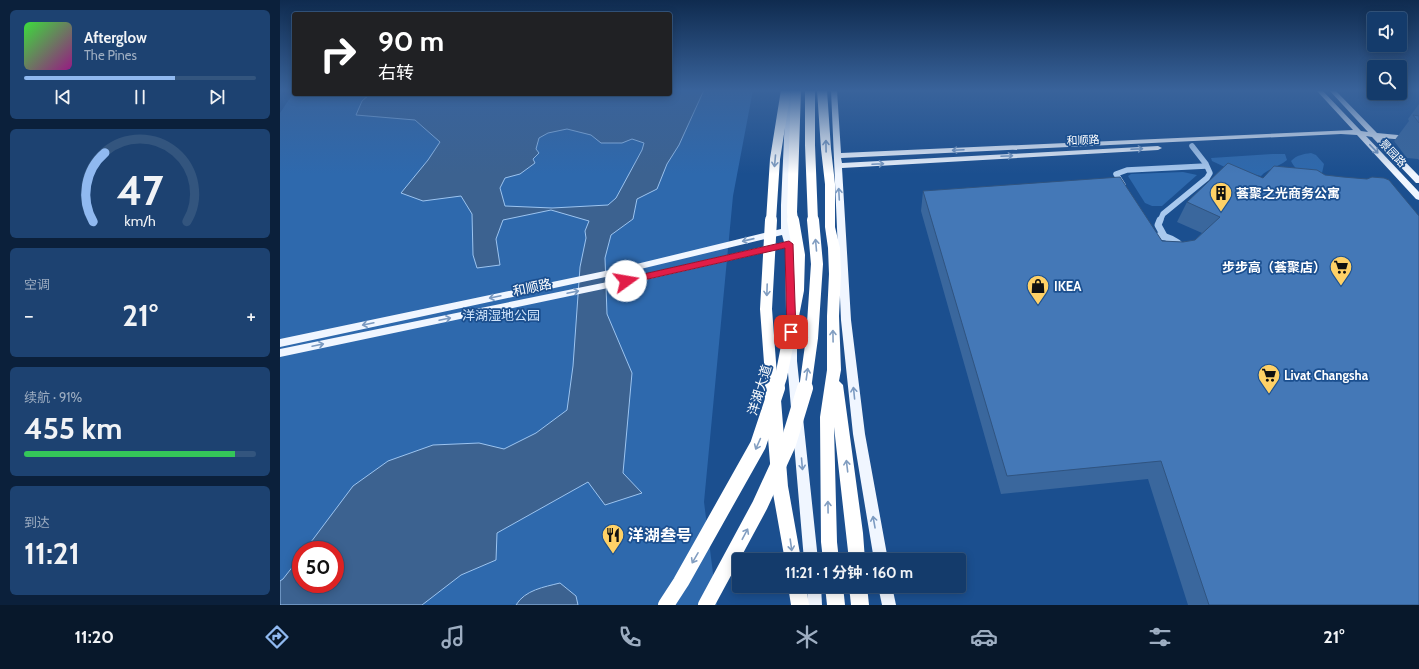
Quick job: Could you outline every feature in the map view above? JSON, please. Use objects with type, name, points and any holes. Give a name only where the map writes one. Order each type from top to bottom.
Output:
[{"type":"highway","points":[[781,118],[775,160],[766,309],[780,487],[792,553]]},
{"type":"highway","name":"洋湖大道","points":[[666,605],[681,582],[758,445],[781,377],[798,290],[799,256],[792,212],[795,118]]},
{"type":"highway","points":[[706,605],[760,505],[788,444],[806,385],[812,338],[817,264],[811,174],[810,118]]},
{"type":"highway","points":[[825,118],[826,164],[830,184],[830,227],[834,248],[835,267],[833,316],[834,370],[856,553]]},
{"type":"highway","points":[[830,553],[827,417],[834,370]]},
{"type":"highway","points":[[798,593],[800,605]]},
{"type":"highway","points":[[835,593],[836,605]]},
{"type":"highway","points":[[859,593],[860,605]]},
{"type":"main road","points":[[788,118],[785,205],[786,231],[789,244],[792,361],[810,553]]},
{"type":"main road","points":[[836,118],[846,312],[850,358],[859,434],[880,553]]},
{"type":"main road","name":"景园路","points":[[1346,118],[1419,197]]},
{"type":"main road","name":"景园路","points":[[1359,118],[1419,181]]},
{"type":"main road","name":"和顺路","points":[[838,161],[1192,146],[1361,134]]},
{"type":"main road","name":"和顺路","points":[[838,161],[1361,134],[1419,140]]},
{"type":"main road","name":"和顺路","points":[[280,343],[533,288],[624,270],[786,231]]},
{"type":"main road","name":"和顺路","points":[[280,353],[626,281],[789,244]]},
{"type":"main road","points":[[815,593],[816,605]]},
{"type":"main road","points":[[886,593],[888,605]]},
{"type":"lane","points":[[1164,236],[1152,233],[1148,244],[1150,248],[1157,254],[1174,258],[1182,254],[1182,247],[1164,236],[1158,225],[1163,214],[1207,178],[1210,172],[1206,164],[1192,146]]},
{"type":"lane","points":[[1128,193],[1116,174],[1127,170],[1206,166]]},
{"type":"green space","name":"洋湖湿地公园","points":[[280,118],[748,118],[733,196],[704,502],[717,605],[280,605]]},
{"type":"green space","points":[[1311,153],[1316,155],[1324,164],[1321,178],[1308,175],[1300,171],[1291,161],[1300,155]]},
{"type":"green space","points":[[1285,154],[1287,160],[1261,176],[1229,169],[1212,161],[1211,158]]},
{"type":"green space","points":[[1183,172],[1197,175],[1162,206],[1152,206],[1145,203],[1128,176],[1131,174]]},
{"type":"shaded area","points":[[394,118],[691,118],[679,145],[667,164],[657,189],[637,199],[633,219],[611,235],[605,258],[607,314],[632,373],[623,473],[642,493],[605,505],[588,482],[497,533],[496,560],[461,575],[422,605],[280,605],[280,581],[292,568],[292,593],[344,593],[344,541],[312,541],[353,486],[388,461],[433,445],[479,443],[504,449],[536,433],[567,410],[573,366],[580,267],[586,238],[585,231],[589,221],[551,210],[503,220],[496,239],[500,265],[477,268],[473,255],[472,214],[461,196],[423,201],[401,193],[428,160],[440,142],[415,120]],"holes":[[[567,129],[591,135],[601,143],[622,143],[632,139],[644,143],[642,150],[616,198],[608,205],[552,208],[505,206],[500,188],[505,178],[520,174],[535,163],[533,159],[539,153],[536,149],[539,138],[548,133]]]},
{"type":"shaded area","points":[[560,583],[576,596],[578,605],[516,605],[524,596],[535,590]]},
{"type":"building","name":"Livat Changsha","points":[[1228,163],[1263,178],[1274,166],[1317,170],[1325,175],[1343,177],[1367,179],[1372,177],[1384,178],[1389,180],[1419,216],[1419,605],[1209,605],[1161,461],[1007,476],[923,191],[1120,177],[1162,241],[1183,242],[1195,240],[1220,217],[1187,202]]},
{"type":"place","name":"荟聚之光商务公寓","points":[[1221,212]]},
{"type":"place","name":"步步高（荟聚店）","points":[[1341,286]]},
{"type":"place","name":"IKEA","points":[[1038,306]]},
{"type":"place","name":"Livat Changsha","points":[[1269,394]]},
{"type":"place","name":"洋湖叁号","points":[[613,554]]},
{"type":"route","points":[[626,281],[789,244],[791,332]]}]
